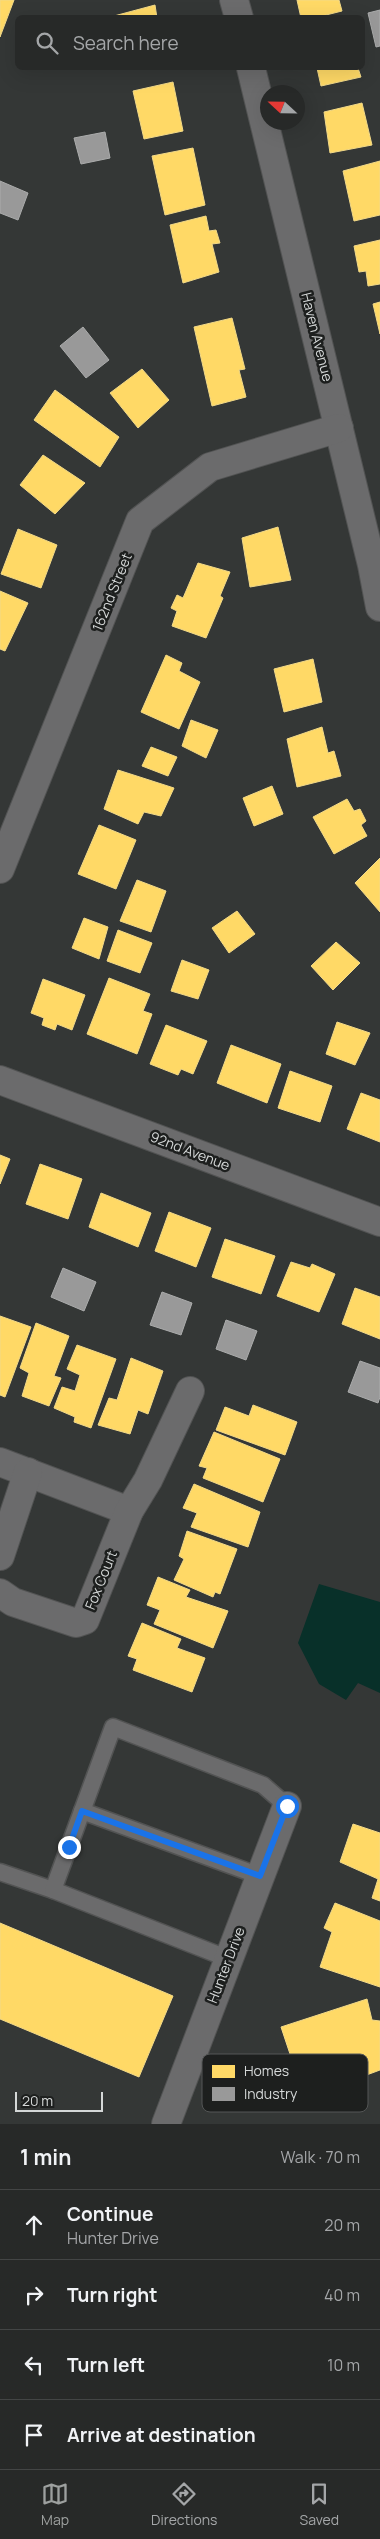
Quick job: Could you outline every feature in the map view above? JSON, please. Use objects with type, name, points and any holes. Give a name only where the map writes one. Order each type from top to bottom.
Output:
[{"type":"street","points":[[234,0],[238,15]]},
{"type":"street","name":"Haven Avenue","points":[[251,70],[339,428],[380,607]]},
{"type":"street","name":"162nd Street","points":[[0,869],[140,521],[210,467],[339,428]]},
{"type":"street","name":"92nd Avenue","points":[[0,1080],[380,1222]]},
{"type":"street","name":"Fox Court","points":[[0,1593],[13,1602],[76,1623],[85,1620],[129,1511],[148,1480],[190,1391]]},
{"type":"street","points":[[0,1462],[129,1511]]},
{"type":"street","points":[[0,1556],[28,1472]]},
{"type":"street","name":"Hunter Drive","points":[[166,2124],[287,1806]]},
{"type":"lane","points":[[53,1890],[112,1727],[263,1785],[287,1806]]},
{"type":"lane","points":[[82,1811],[260,1876]]},
{"type":"lane","points":[[0,1872],[53,1890],[229,1959]]},
{"type":"shaded area","points":[[319,1584],[380,1602],[380,1693],[358,1683],[346,1700],[319,1684],[298,1643]]},
{"type":"building: Homes","points":[[0,0],[14,0],[0,37]]},
{"type":"building: Homes","points":[[297,0],[339,0],[342,11],[326,15],[300,15]]},
{"type":"building: Homes","points":[[155,5],[157,15],[118,15]]},
{"type":"building: Homes","points":[[317,70],[359,70],[361,77],[321,86]]},
{"type":"building: Homes","points":[[173,82],[183,131],[144,139],[133,91]]},
{"type":"building: Homes","points":[[362,103],[372,145],[330,153],[324,112]]},
{"type":"building: Homes","points":[[193,148],[205,205],[165,215],[152,156]]},
{"type":"building: Homes","points":[[380,161],[380,215],[354,221],[343,171]]},
{"type":"building: Homes","points":[[206,216],[209,231],[216,230],[220,243],[212,244],[219,272],[183,283],[170,225]]},
{"type":"building: Homes","points":[[380,240],[380,284],[368,286],[366,271],[359,272],[354,246]]},
{"type":"building: Homes","points":[[380,302],[380,334],[373,304]]},
{"type":"building: Homes","points":[[232,318],[245,369],[239,370],[246,397],[212,406],[194,327]]},
{"type":"building: Homes","points":[[142,369],[169,400],[138,428],[110,393]]},
{"type":"building: Homes","points":[[55,390],[119,437],[100,467],[34,420]]},
{"type":"building: Homes","points":[[43,455],[85,483],[55,514],[20,485]]},
{"type":"building: Homes","points":[[278,527],[291,580],[250,587],[242,538]]},
{"type":"building: Homes","points":[[18,529],[57,545],[41,588],[1,574]]},
{"type":"building: Homes","points":[[198,563],[230,572],[220,596],[223,598],[206,638],[172,626],[177,611],[171,608],[177,595],[183,598]]},
{"type":"building: Homes","points":[[0,591],[28,603],[5,651],[0,649]]},
{"type":"building: Homes","points":[[166,655],[182,663],[179,671],[200,682],[179,729],[141,712]]},
{"type":"building: Homes","points":[[313,659],[322,702],[284,712],[274,669]]},
{"type":"building: Homes","points":[[191,720],[218,730],[206,758],[182,746]]},
{"type":"building: Homes","points":[[322,727],[328,753],[334,751],[341,776],[297,787],[287,739]]},
{"type":"building: Homes","points":[[151,747],[177,757],[168,776],[142,766]]},
{"type":"building: Homes","points":[[118,770],[174,788],[161,816],[144,812],[138,824],[104,809]]},
{"type":"building: Homes","points":[[272,786],[283,814],[254,826],[243,798]]},
{"type":"building: Homes","points":[[347,799],[354,811],[360,809],[366,821],[361,825],[367,836],[334,854],[313,817]]},
{"type":"building: Homes","points":[[99,825],[136,840],[116,889],[78,874]]},
{"type":"building: Homes","points":[[380,858],[380,912],[355,883]]},
{"type":"building: Homes","points":[[137,880],[166,891],[151,932],[120,921]]},
{"type":"building: Homes","points":[[237,911],[255,934],[229,953],[212,928]]},
{"type":"building: Homes","points":[[84,918],[108,927],[99,959],[72,948]]},
{"type":"building: Homes","points":[[118,930],[152,943],[140,973],[107,961]]},
{"type":"building: Homes","points":[[336,942],[360,963],[333,990],[311,966]]},
{"type":"building: Homes","points":[[182,960],[209,970],[198,999],[171,991]]},
{"type":"building: Homes","points":[[109,978],[150,994],[143,1011],[152,1014],[137,1054],[87,1034]]},
{"type":"building: Homes","points":[[43,979],[85,995],[72,1030],[57,1024],[55,1030],[42,1025],[44,1018],[31,1013]]},
{"type":"building: Homes","points":[[337,1022],[370,1033],[355,1065],[326,1054]]},
{"type":"building: Homes","points":[[166,1025],[207,1041],[193,1074],[181,1069],[178,1075],[150,1064]]},
{"type":"building: Homes","points":[[231,1045],[281,1064],[267,1103],[217,1083]]},
{"type":"building: Homes","points":[[290,1071],[332,1086],[320,1122],[278,1108]]},
{"type":"building: Homes","points":[[361,1093],[380,1100],[380,1142],[347,1129]]},
{"type":"building: Homes","points":[[0,1155],[10,1159],[0,1184]]},
{"type":"building: Homes","points":[[40,1164],[82,1179],[68,1219],[26,1204]]},
{"type":"building: Homes","points":[[101,1193],[151,1213],[138,1247],[89,1227]]},
{"type":"building: Homes","points":[[169,1212],[211,1228],[196,1267],[155,1251]]},
{"type":"building: Homes","points":[[225,1239],[275,1256],[261,1294],[212,1277]]},
{"type":"building: Homes","points":[[291,1262],[310,1268],[312,1264],[335,1274],[319,1312],[277,1296]]},
{"type":"building: Homes","points":[[355,1288],[380,1297],[380,1339],[342,1324]]},
{"type":"building: Homes","points":[[0,1316],[31,1327],[5,1397],[0,1395]]},
{"type":"building: Homes","points":[[36,1323],[69,1336],[54,1376],[61,1378],[49,1406],[22,1396],[29,1373],[20,1368]]},
{"type":"building: Homes","points":[[77,1345],[116,1359],[91,1428],[74,1422],[75,1417],[54,1408],[62,1387],[75,1391],[80,1375],[67,1369]]},
{"type":"building: Homes","points":[[131,1358],[163,1371],[148,1414],[138,1410],[130,1434],[98,1425],[109,1398],[117,1400]]},
{"type":"building: Homes","points":[[253,1405],[297,1422],[285,1455],[216,1430],[225,1407],[249,1416]]},
{"type":"building: Homes","points":[[214,1432],[280,1459],[263,1502],[203,1478],[207,1468],[199,1466]]},
{"type":"building: Homes","points":[[194,1484],[260,1512],[248,1547],[191,1527],[197,1513],[183,1508]]},
{"type":"building: Homes","points":[[187,1531],[237,1549],[220,1594],[215,1592],[213,1597],[174,1580],[184,1559],[179,1556]]},
{"type":"building: Homes","points":[[158,1577],[190,1590],[186,1597],[228,1611],[213,1648],[154,1624],[160,1610],[147,1605]]},
{"type":"building: Homes","points":[[142,1623],[181,1639],[177,1648],[205,1658],[192,1692],[133,1670],[137,1659],[128,1656]]},
{"type":"building: Homes","points":[[353,1824],[380,1833],[380,1901],[372,1898],[378,1879],[340,1862]]},
{"type":"building: Homes","points":[[335,1903],[380,1921],[380,1987],[320,1967],[332,1932],[324,1928]]},
{"type":"building: Homes","points":[[0,1923],[173,1996],[139,2077],[0,2019]]},
{"type":"building: Homes","points":[[367,1999],[372,2020],[380,2021],[380,2070],[368,2074],[368,2054],[290,2054],[281,2027]]},
{"type":"building: Industry","points":[[380,10],[380,46],[376,47],[368,13]]},
{"type":"building: Industry","points":[[105,132],[110,158],[81,164],[74,138]]},
{"type":"building: Industry","points":[[0,181],[28,193],[18,220],[0,213]]},
{"type":"building: Industry","points":[[83,327],[109,360],[86,378],[60,346]]},
{"type":"building: Industry","points":[[63,1268],[96,1282],[84,1311],[51,1297]]},
{"type":"building: Industry","points":[[162,1292],[192,1303],[181,1335],[150,1325]]},
{"type":"building: Industry","points":[[226,1320],[257,1331],[246,1360],[216,1349]]},
{"type":"building: Industry","points":[[360,1361],[380,1368],[380,1397],[378,1403],[348,1392]]},
{"type":"route","points":[[69,1847],[82,1811],[260,1876],[287,1806]]}]
